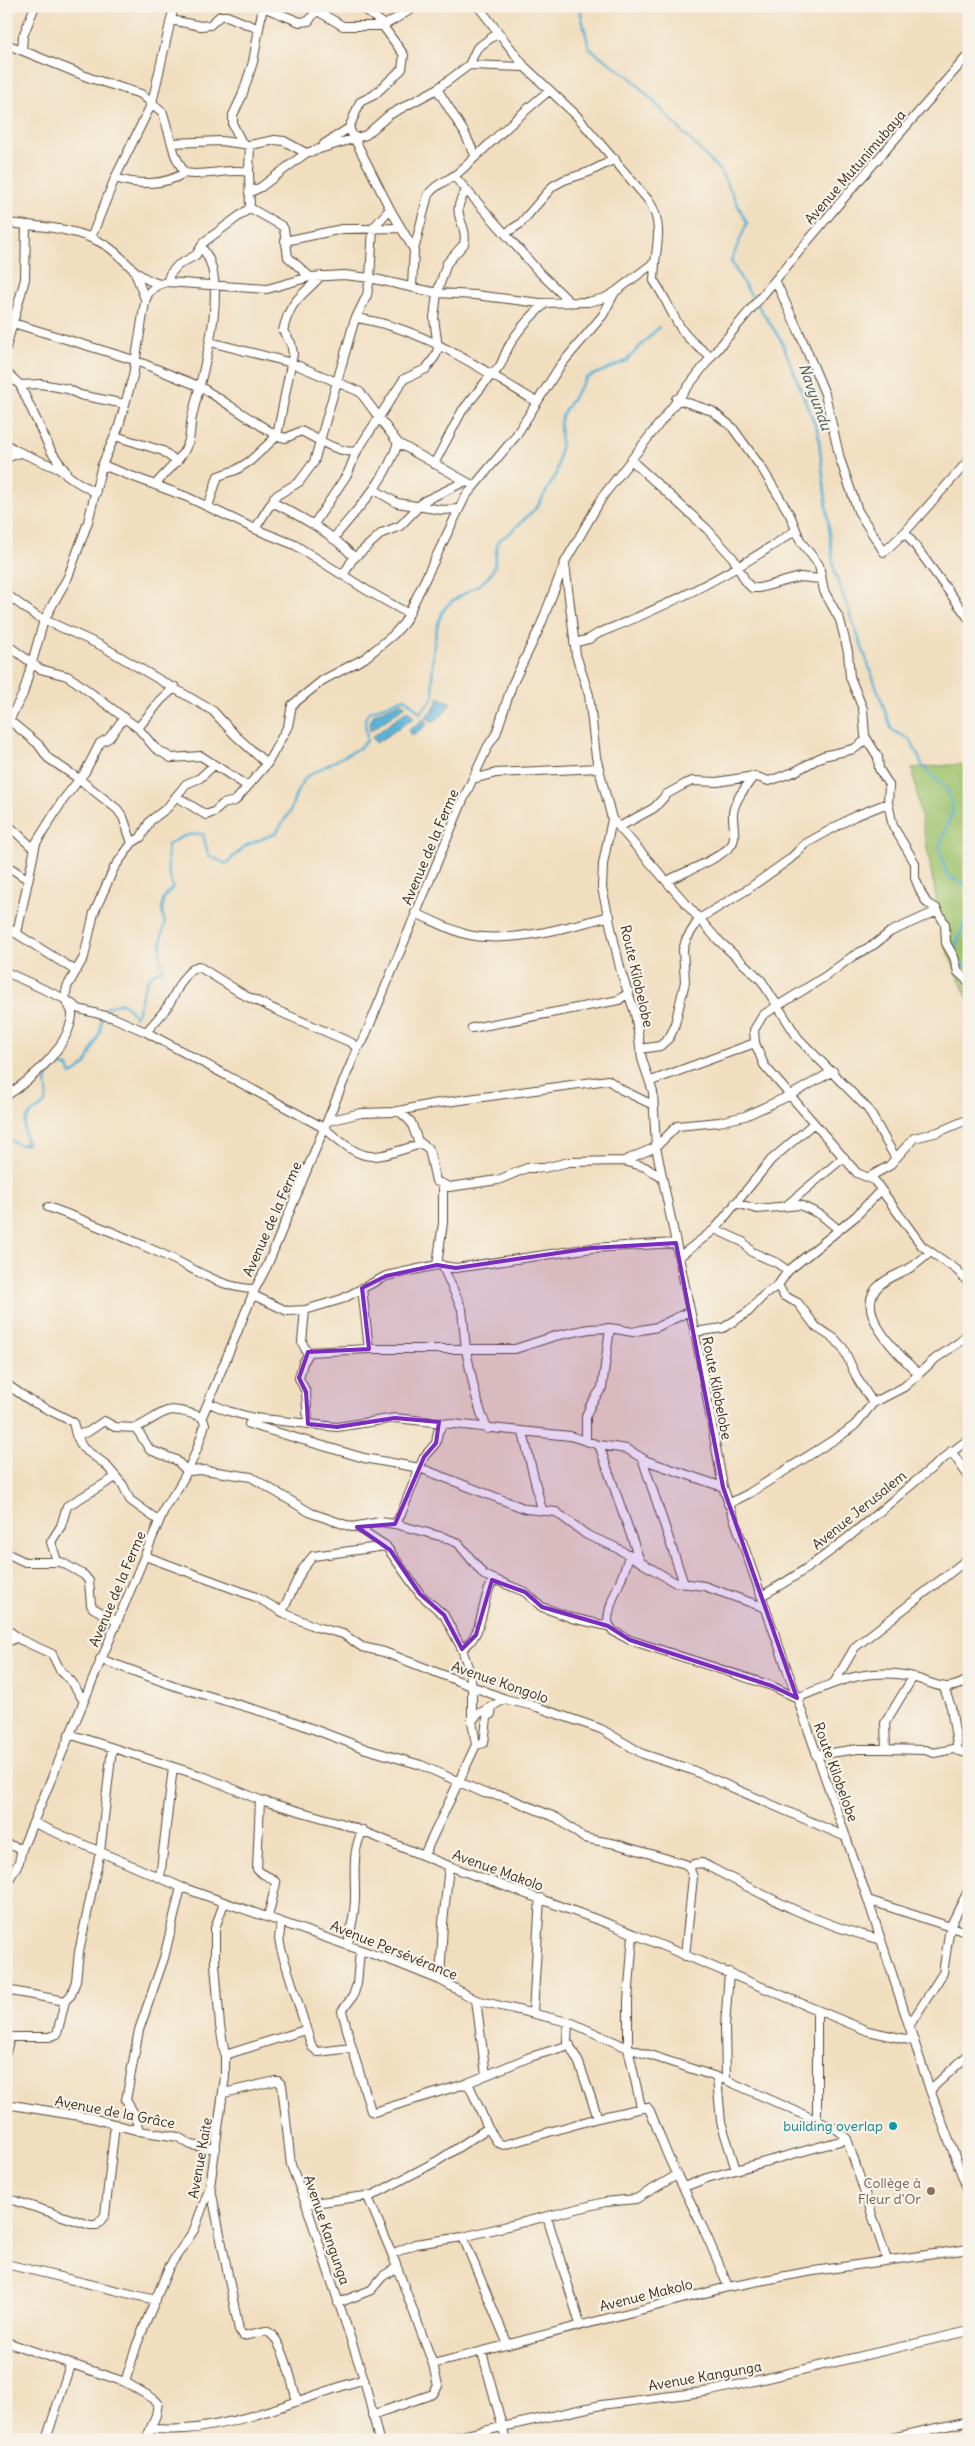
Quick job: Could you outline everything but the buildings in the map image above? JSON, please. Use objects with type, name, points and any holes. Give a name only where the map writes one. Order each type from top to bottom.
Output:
[{"type":"street","points":[[22,50],[23,36],[35,6]]},
{"type":"street","points":[[91,238],[115,178],[152,103],[174,6]]},
{"type":"street","points":[[319,148],[349,128],[360,102],[374,95],[402,69],[404,54],[384,26],[360,6]]},
{"type":"street","points":[[250,208],[249,172],[245,144],[233,125],[233,115],[242,96],[253,62],[263,7],[300,22],[309,21],[315,12],[318,12],[343,26],[384,26],[417,6]]},
{"type":"street","points":[[478,6],[525,66],[549,92],[576,115],[615,159],[654,210],[658,224],[654,281],[682,331],[711,358]]},
{"type":"street","points":[[171,20],[201,26],[210,25],[220,16],[227,16],[259,29]]},
{"type":"street","points":[[249,193],[261,187],[306,153],[319,148],[356,140],[376,128],[397,110],[437,89],[469,65],[477,48],[498,33]]},
{"type":"street","points":[[6,44],[90,78],[141,94],[163,114],[175,155],[184,173]]},
{"type":"street","name":"Avenue Mutunimubaya","points":[[676,399],[776,282],[837,206],[969,54]]},
{"type":"street","points":[[469,65],[525,66]]},
{"type":"street","points":[[437,89],[464,132],[475,155]]},
{"type":"street","points":[[412,286],[414,250],[428,195],[434,187],[454,176],[475,155],[549,92]]},
{"type":"street","points":[[349,128],[400,228],[414,250]]},
{"type":"street","points":[[172,143],[221,141],[245,144],[275,140],[284,141],[306,153]]},
{"type":"street","points":[[506,233],[520,224],[553,186],[564,180],[595,170],[615,159]]},
{"type":"street","points":[[115,178],[148,183],[177,177],[184,173],[192,175],[218,171],[249,172]]},
{"type":"street","points":[[454,176],[539,272],[571,303]]},
{"type":"street","points":[[314,524],[348,473],[357,451],[404,379],[426,369],[436,355],[437,342],[434,318],[437,293],[447,263],[464,244],[465,238],[458,215],[459,200],[467,190]]},
{"type":"street","points":[[250,208],[282,226],[288,257],[310,277]]},
{"type":"street","points":[[132,843],[123,817],[117,809],[80,779],[48,758],[38,744],[8,723],[22,694],[44,620],[68,577],[96,494],[102,465],[115,436],[133,376],[134,360],[148,293],[163,283],[178,264],[196,255],[201,246],[250,208]]},
{"type":"street","points":[[256,529],[272,504],[274,497],[299,482],[314,462],[356,318],[367,295],[370,278],[372,228],[390,209]]},
{"type":"street","points":[[6,222],[56,229],[91,238],[119,255],[135,273],[146,280],[178,284],[214,284],[267,289],[310,277],[370,278],[437,293],[476,295],[546,303],[571,303],[605,298],[634,280],[655,262]]},
{"type":"street","points":[[6,348],[25,279],[26,225]]},
{"type":"street","points":[[285,242],[342,229],[400,228]]},
{"type":"street","points":[[155,485],[177,462],[188,443],[192,416],[210,342],[214,284],[210,259],[201,246]]},
{"type":"street","points":[[135,273],[145,302]]},
{"type":"street","points":[[208,507],[218,476],[236,470],[250,461],[277,436],[292,362],[293,348],[283,331],[288,309],[294,301],[322,276]]},
{"type":"street","points":[[634,280],[654,281]]},
{"type":"street","points":[[776,282],[800,332],[825,394],[840,459],[858,510],[884,552],[905,532],[969,460]]},
{"type":"street","points":[[176,796],[206,814],[214,812],[223,804],[235,801],[267,764],[288,726],[292,705],[323,680],[365,658],[393,635],[409,614],[458,510],[474,486],[515,437],[564,360],[603,315],[615,292]]},
{"type":"street","points":[[434,464],[462,411],[492,374],[498,370],[507,350],[529,320],[546,303]]},
{"type":"street","points":[[356,318],[370,320],[437,342],[538,402]]},
{"type":"street","points":[[13,323],[134,360],[200,387],[277,436],[286,438],[301,431],[319,441],[351,453],[357,451]]},
{"type":"street","points":[[210,342],[292,362],[360,392],[398,443],[474,486]]},
{"type":"street","points":[[6,372],[20,385],[51,451],[66,472],[77,482],[96,494]]},
{"type":"street","points":[[20,385],[41,384],[68,389],[80,395],[125,404]]},
{"type":"street","points":[[676,399],[712,411],[732,427],[763,470],[790,515],[801,542],[819,565],[820,579],[828,600],[840,620],[848,652],[850,677],[863,709],[866,740],[878,757],[879,769],[889,785],[888,803],[896,833],[915,863],[915,878],[922,895],[937,911],[945,924],[946,943],[954,957],[958,972],[969,982]]},
{"type":"street","name":"Avenue de la Ferme","points":[[6,1885],[19,1862],[22,1849],[83,1700],[166,1505],[180,1488],[188,1471],[205,1424],[202,1417],[326,1124],[355,1046],[362,1042],[473,780],[488,746],[496,734],[512,685],[540,627],[565,562],[603,496],[676,399]]},
{"type":"street","points":[[115,436],[163,451],[177,462]]},
{"type":"street","points":[[333,539],[363,500],[375,490],[390,467],[398,443]]},
{"type":"street","points":[[6,444],[20,453],[66,472]]},
{"type":"street","points":[[6,458],[20,453]]},
{"type":"street","points":[[631,460],[708,529],[723,545],[746,582],[752,588],[759,588],[800,577],[820,579]]},
{"type":"street","points":[[102,465],[155,485],[295,545],[344,574],[368,591],[409,614]]},
{"type":"street","points":[[344,574],[352,560],[382,533],[400,526],[419,506],[432,496],[464,482]]},
{"type":"street","points":[[375,490],[397,504],[442,510],[458,510]]},
{"type":"street","points":[[272,504],[314,524],[352,556],[352,560]]},
{"type":"street","points":[[574,643],[589,639],[676,600],[738,567],[796,530]]},
{"type":"street","points":[[905,532],[969,619]]},
{"type":"street","name":"Route Kilobelobe","points":[[565,562],[576,655],[589,695],[592,734],[612,819],[602,875],[602,888],[622,972],[635,1013],[640,1049],[651,1081],[656,1147],[680,1257],[723,1487],[868,1900],[879,1939],[930,2090],[969,2194]]},
{"type":"street","points":[[6,594],[44,620],[76,632],[214,711],[235,735],[267,764]]},
{"type":"street","points":[[6,644],[40,669],[68,676],[138,728],[155,748],[171,758],[201,756],[247,786]]},
{"type":"street","points":[[138,728],[161,700],[175,687]]},
{"type":"street","points":[[17,933],[34,849],[63,800],[80,779],[100,743],[110,738],[124,718]]},
{"type":"street","points":[[619,827],[654,808],[667,794],[693,781],[717,782],[754,776],[769,781],[782,778],[823,756],[854,749],[866,740]]},
{"type":"street","points":[[6,1096],[33,1077],[60,1045],[72,1016],[71,1009],[65,999],[67,988],[84,957],[94,913],[114,868],[132,843],[141,837],[150,821],[167,808],[186,784],[200,778],[214,765]]},
{"type":"street","points":[[473,780],[496,773],[558,772],[599,768]]},
{"type":"street","points":[[668,881],[699,866],[730,846],[734,838],[733,812],[737,801],[754,776]]},
{"type":"street","points":[[640,1049],[660,1046],[669,1038],[674,1028],[685,982],[683,950],[686,940],[699,919],[748,889],[790,858],[805,844],[855,816],[888,803]]},
{"type":"street","points":[[612,819],[668,881],[699,919],[761,980],[798,1038],[833,1071],[868,1109],[895,1157]]},
{"type":"street","points":[[6,823],[34,849]]},
{"type":"street","points":[[6,866],[27,879]]},
{"type":"street","points":[[937,911],[890,932],[826,976],[763,1015],[756,1024],[754,1035],[755,1043],[764,1065],[814,1123],[858,1172],[869,1177],[881,1190],[922,1246],[929,1253],[963,1276],[969,1283]]},
{"type":"street","points":[[416,912],[466,934],[485,936],[529,935],[610,916]]},
{"type":"street","points":[[6,927],[76,971]]},
{"type":"street","points":[[146,1032],[168,1005],[175,990],[192,969],[198,966],[246,996],[355,1046]]},
{"type":"street","points":[[6,972],[65,999],[79,1009],[114,1018],[146,1032],[326,1124],[348,1147],[365,1157],[391,1154],[421,1144]]},
{"type":"street","points":[[472,1028],[620,1000],[629,992]]},
{"type":"street","points":[[651,1081],[755,1043]]},
{"type":"street","points":[[624,1161],[656,1147],[677,1126],[719,1122],[745,1116],[791,1095],[833,1071]]},
{"type":"street","points":[[326,1124],[361,1112],[399,1111],[563,1085],[608,1080],[622,1090],[653,1105]]},
{"type":"street","points":[[399,1111],[411,1122],[416,1137],[431,1154],[434,1177],[448,1187],[498,1180],[528,1168],[544,1168],[569,1162],[624,1161],[645,1167],[662,1178]]},
{"type":"street","points":[[869,1177],[889,1166],[906,1145],[918,1136],[938,1132],[969,1119]]},
{"type":"street","points":[[680,1257],[715,1229],[778,1152],[814,1123]]},
{"type":"street","points":[[787,1205],[844,1157]]},
{"type":"street","points":[[443,1185],[440,1265],[462,1309],[466,1350],[482,1416],[488,1429]]},
{"type":"street","points":[[694,1332],[726,1327],[748,1312],[763,1296],[778,1285],[788,1271],[839,1230],[881,1190]]},
{"type":"street","points":[[735,1203],[758,1209],[800,1205],[812,1210],[839,1230]]},
{"type":"street","points":[[48,1207],[164,1254],[221,1282],[254,1292],[287,1310],[305,1310],[342,1299],[386,1276],[440,1265],[456,1268],[592,1248],[676,1243]]},
{"type":"street","points":[[715,1229],[743,1242],[752,1252],[777,1263],[788,1271]]},
{"type":"street","points":[[919,1374],[893,1348],[870,1315],[868,1304],[878,1285],[908,1269],[929,1253]]},
{"type":"street","points":[[778,1285],[784,1296],[798,1303],[816,1327],[835,1339],[843,1348],[858,1380],[873,1403]]},
{"type":"street","points":[[362,1288],[369,1349]]},
{"type":"street","points":[[305,1310],[302,1346],[308,1352],[369,1349],[515,1349],[554,1336],[610,1328],[624,1331],[657,1327],[690,1311]]},
{"type":"street","points":[[586,1441],[586,1416],[591,1404],[602,1388],[610,1328]]},
{"type":"street","points":[[728,1504],[748,1494],[843,1434],[860,1420],[873,1403],[904,1387],[935,1359],[961,1341],[969,1332]]},
{"type":"street","points":[[308,1352],[299,1378],[306,1392],[308,1424]]},
{"type":"street","points":[[6,1384],[32,1402],[73,1422],[76,1435],[87,1452],[103,1461],[116,1477],[130,1500],[159,1521]]},
{"type":"street","points":[[208,1403],[254,1418],[337,1428],[395,1418],[523,1433],[560,1435],[599,1445],[627,1449],[642,1458],[723,1487]]},
{"type":"street","points":[[76,1435],[88,1432],[104,1421],[114,1427],[136,1428],[166,1410],[178,1410],[202,1417]]},
{"type":"street","points":[[249,1424],[364,1458],[420,1468],[513,1504],[556,1512],[587,1535],[629,1554],[674,1582],[704,1586],[766,1608]]},
{"type":"street","points":[[395,1524],[424,1456],[436,1443],[438,1432],[444,1424]]},
{"type":"street","points":[[136,1428],[150,1450],[176,1460],[188,1471],[204,1470],[251,1478],[312,1513],[357,1527],[386,1546],[420,1594],[444,1615],[462,1650],[472,1687],[472,1721],[476,1745],[424,1854]]},
{"type":"street","points":[[523,1433],[542,1510]]},
{"type":"street","name":"Avenue Jerusalem","points":[[761,1596],[786,1582],[835,1548],[969,1438]]},
{"type":"street","points":[[599,1445],[640,1561]]},
{"type":"street","points":[[952,1451],[969,1477]]},
{"type":"street","points":[[642,1458],[684,1584]]},
{"type":"street","points":[[57,1561],[51,1542],[61,1526],[67,1506],[116,1477]]},
{"type":"street","points":[[357,1527],[380,1522],[395,1524],[458,1543],[480,1572],[494,1581],[510,1584],[525,1592],[542,1607],[572,1618],[608,1626],[619,1635],[630,1640],[772,1686],[797,1698],[858,1675],[876,1673],[913,1677],[944,1688],[967,1683]]},
{"type":"street","points":[[282,1612],[302,1570],[313,1556],[386,1546]]},
{"type":"street","points":[[6,1553],[30,1563],[57,1561],[84,1575],[90,1585],[91,1605],[116,1621]]},
{"type":"street","points":[[608,1626],[610,1608],[625,1574],[629,1554]]},
{"type":"street","name":"Avenue Kongolo","points":[[145,1556],[249,1594],[282,1612],[316,1627],[343,1634],[362,1647],[384,1652],[505,1699],[537,1707],[601,1729],[643,1754],[692,1770],[846,1837]]},
{"type":"street","points":[[834,1684],[855,1647],[969,1558]]},
{"type":"street","points":[[462,1650],[471,1643],[476,1635],[488,1592],[494,1581]]},
{"type":"street","points":[[6,1628],[17,1637],[52,1654],[60,1670],[72,1682],[83,1700]]},
{"type":"street","points":[[6,1643],[17,1637]]},
{"type":"street","points":[[100,1659],[178,1687],[284,1718],[366,1749],[420,1765],[490,1795],[504,1796],[557,1818],[584,1838],[636,1849],[690,1867]]},
{"type":"street","points":[[886,1749],[884,1723],[913,1677]]},
{"type":"street","points":[[944,1688],[951,1707],[958,1750]]},
{"type":"street","points":[[472,1721],[505,1699]]},
{"type":"street","points":[[476,1745],[484,1743],[487,1718],[491,1714],[492,1706]]},
{"type":"street","name":"Avenue Makolo","points":[[69,1734],[205,1777],[260,1800],[363,1830],[449,1866],[540,1898],[729,1972],[817,2012],[876,2034],[914,2041]]},
{"type":"street","points":[[6,2052],[10,2037],[57,2034],[65,2001],[71,1995],[76,1981],[80,1944],[100,1852],[112,1748]]},
{"type":"street","points":[[816,1755],[886,1749],[925,1750],[934,1753],[958,1750],[969,1754]]},
{"type":"street","points":[[160,1878],[174,1767]]},
{"type":"street","points":[[260,1800],[257,1869],[276,1883],[268,1917]]},
{"type":"street","name":"Avenue Persévérance","points":[[34,1823],[182,1887],[348,1944],[440,1980],[476,2000],[533,2012],[568,2022],[628,2048],[726,2080],[817,2119],[843,2133],[847,2139]]},
{"type":"street","points":[[348,1944],[355,1899],[355,1860],[363,1830]]},
{"type":"street","points":[[6,1844],[22,1849]]},
{"type":"street","points":[[690,1867],[694,1864],[702,1863],[749,1888],[791,1907],[858,1934],[879,1939]]},
{"type":"street","points":[[440,1980],[449,1866]]},
{"type":"street","points":[[685,1956],[693,1877],[690,1867]]},
{"type":"street","points":[[139,2131],[135,2115],[126,2100],[139,2030],[164,1958],[182,1887]]},
{"type":"street","points":[[909,2026],[943,1973],[950,1927],[969,1889]]},
{"type":"street","points":[[533,2012],[540,1898]]},
{"type":"street","points":[[868,1900],[969,1934]]},
{"type":"street","name":"Avenue Kaite","points":[[125,2382],[136,2344],[169,2267],[194,2230],[210,2187],[224,2093],[225,2055],[215,1964],[215,1928],[224,1903]]},
{"type":"street","points":[[281,1922],[279,1940],[305,2030],[315,2051],[352,2048]]},
{"type":"street","points":[[633,1935],[628,2001],[628,2048],[641,2107]]},
{"type":"street","points":[[360,1950],[357,1984],[353,1996],[342,2011],[372,2112],[465,2084],[570,2045]]},
{"type":"street","points":[[726,2080],[725,2027],[729,1972]]},
{"type":"street","points":[[6,1990],[65,2001]]},
{"type":"street","points":[[476,2000],[486,2075]]},
{"type":"street","points":[[817,2012],[817,2119]]},
{"type":"street","points":[[568,2022],[566,2035],[579,2063],[598,2118]]},
{"type":"street","points":[[225,2055],[305,2030]]},
{"type":"street","points":[[930,2090],[967,2058]]},
{"type":"street","points":[[717,2078],[721,2122],[736,2170]]},
{"type":"street","name":"Avenue Kangunga","points":[[224,2093],[275,2081],[281,2083],[289,2158],[364,2379],[379,2440]]},
{"type":"street","points":[[465,2084],[470,2087],[488,2128],[498,2143],[504,2145],[598,2118],[647,2107],[677,2175],[715,2252],[728,2287]]},
{"type":"street","name":"Avenue de la Grâce","points":[[6,2104],[178,2137],[191,2145],[216,2149]]},
{"type":"street","points":[[6,2198],[90,2225],[97,2225],[105,2215],[115,2124]]},
{"type":"street","points":[[306,2204],[334,2199],[368,2197],[439,2160],[488,2128]]},
{"type":"street","points":[[684,2187],[736,2170],[847,2139],[887,2260]]},
{"type":"street","points":[[392,2254],[415,2244],[463,2237],[547,2218],[605,2202],[636,2199],[677,2175]]},
{"type":"street","points":[[210,2187],[239,2330],[243,2336],[266,2331],[273,2336],[290,2373],[296,2401]]},
{"type":"street","points":[[368,2197],[392,2254],[433,2364],[438,2386],[433,2394],[372,2415]]},
{"type":"street","points":[[547,2218],[580,2324]]},
{"type":"street","points":[[463,2237],[508,2344]]},
{"type":"street","name":"Avenue Makolo","points":[[433,2364],[580,2324],[728,2287],[887,2260],[969,2249]]},
{"type":"street","points":[[6,2264],[156,2300]]},
{"type":"street","points":[[338,2303],[371,2290],[383,2276],[396,2268]]},
{"type":"street","name":"Avenue Kangunga","points":[[444,2440],[601,2405],[711,2391],[969,2330]]},
{"type":"street","points":[[6,2342],[125,2382],[158,2403],[156,2415],[146,2440]]},
{"type":"street","points":[[482,2352],[501,2428],[506,2440]]},
{"type":"street","points":[[46,2440],[70,2365]]},
{"type":"street","points":[[150,2429],[185,2429],[203,2426],[296,2401],[364,2379]]},
{"type":"street","points":[[883,2440],[969,2421]]},
{"type":"highlighted area","points":[[676,1243],[723,1487],[797,1698],[772,1686],[630,1640],[608,1626],[542,1607],[525,1592],[492,1580],[476,1635],[462,1649],[444,1615],[420,1594],[390,1550],[357,1527],[395,1524],[424,1457],[436,1443],[439,1422],[395,1418],[337,1427],[308,1424],[306,1392],[299,1378],[308,1352],[369,1349],[362,1288],[386,1276],[437,1265],[456,1268],[592,1248]]},
{"type":"green space","points":[[961,764],[969,780],[969,1002],[945,946],[912,768]]},
{"type":"water","points":[[439,697],[451,703],[443,714],[433,722],[425,717],[434,709]]},
{"type":"water","points":[[402,702],[406,706],[370,731],[370,722],[374,714]]},
{"type":"water","points":[[408,710],[414,718],[376,743],[372,737]]},
{"type":"water","points":[[424,719],[428,724],[413,736],[408,731]]},
{"type":"waterway","name":"Navyundu","points":[[579,6],[589,48],[631,78],[721,172],[747,223],[731,261],[743,283],[781,340],[818,432],[834,570],[892,730],[911,740],[923,767],[948,790],[953,810],[939,847],[947,876],[969,886]]},
{"type":"waterway","points":[[6,1138],[20,1145],[27,1144],[24,1131],[25,1123],[29,1115],[45,1103],[48,1076],[59,1065],[68,1067],[71,1075],[86,1064],[100,1032],[102,1015],[107,1007],[122,1003],[128,1007],[135,1017],[146,982],[150,976],[163,970],[160,956],[165,924],[162,911],[163,900],[173,888],[168,871],[167,846],[184,836],[203,834],[208,855],[226,864],[245,846],[276,833],[290,812],[296,794],[306,777],[359,748],[367,741],[365,719],[369,712],[405,698],[420,713],[434,697],[433,654],[436,632],[442,613],[453,600],[484,581],[494,567],[498,541],[510,533],[537,507],[556,475],[561,445],[560,423],[563,413],[586,378],[626,361],[659,327]]},
{"type":"waterway","name":"Navyundu","points":[[955,955],[955,946],[969,913]]},
{"type":"waterway","name":"Navyundu","points":[[958,963],[969,966]]},
{"type":"place","name":"building overlap","points":[[893,2126]]},
{"type":"place","name":"Collège à Fleur d'Or","points":[[931,2191]]}]
